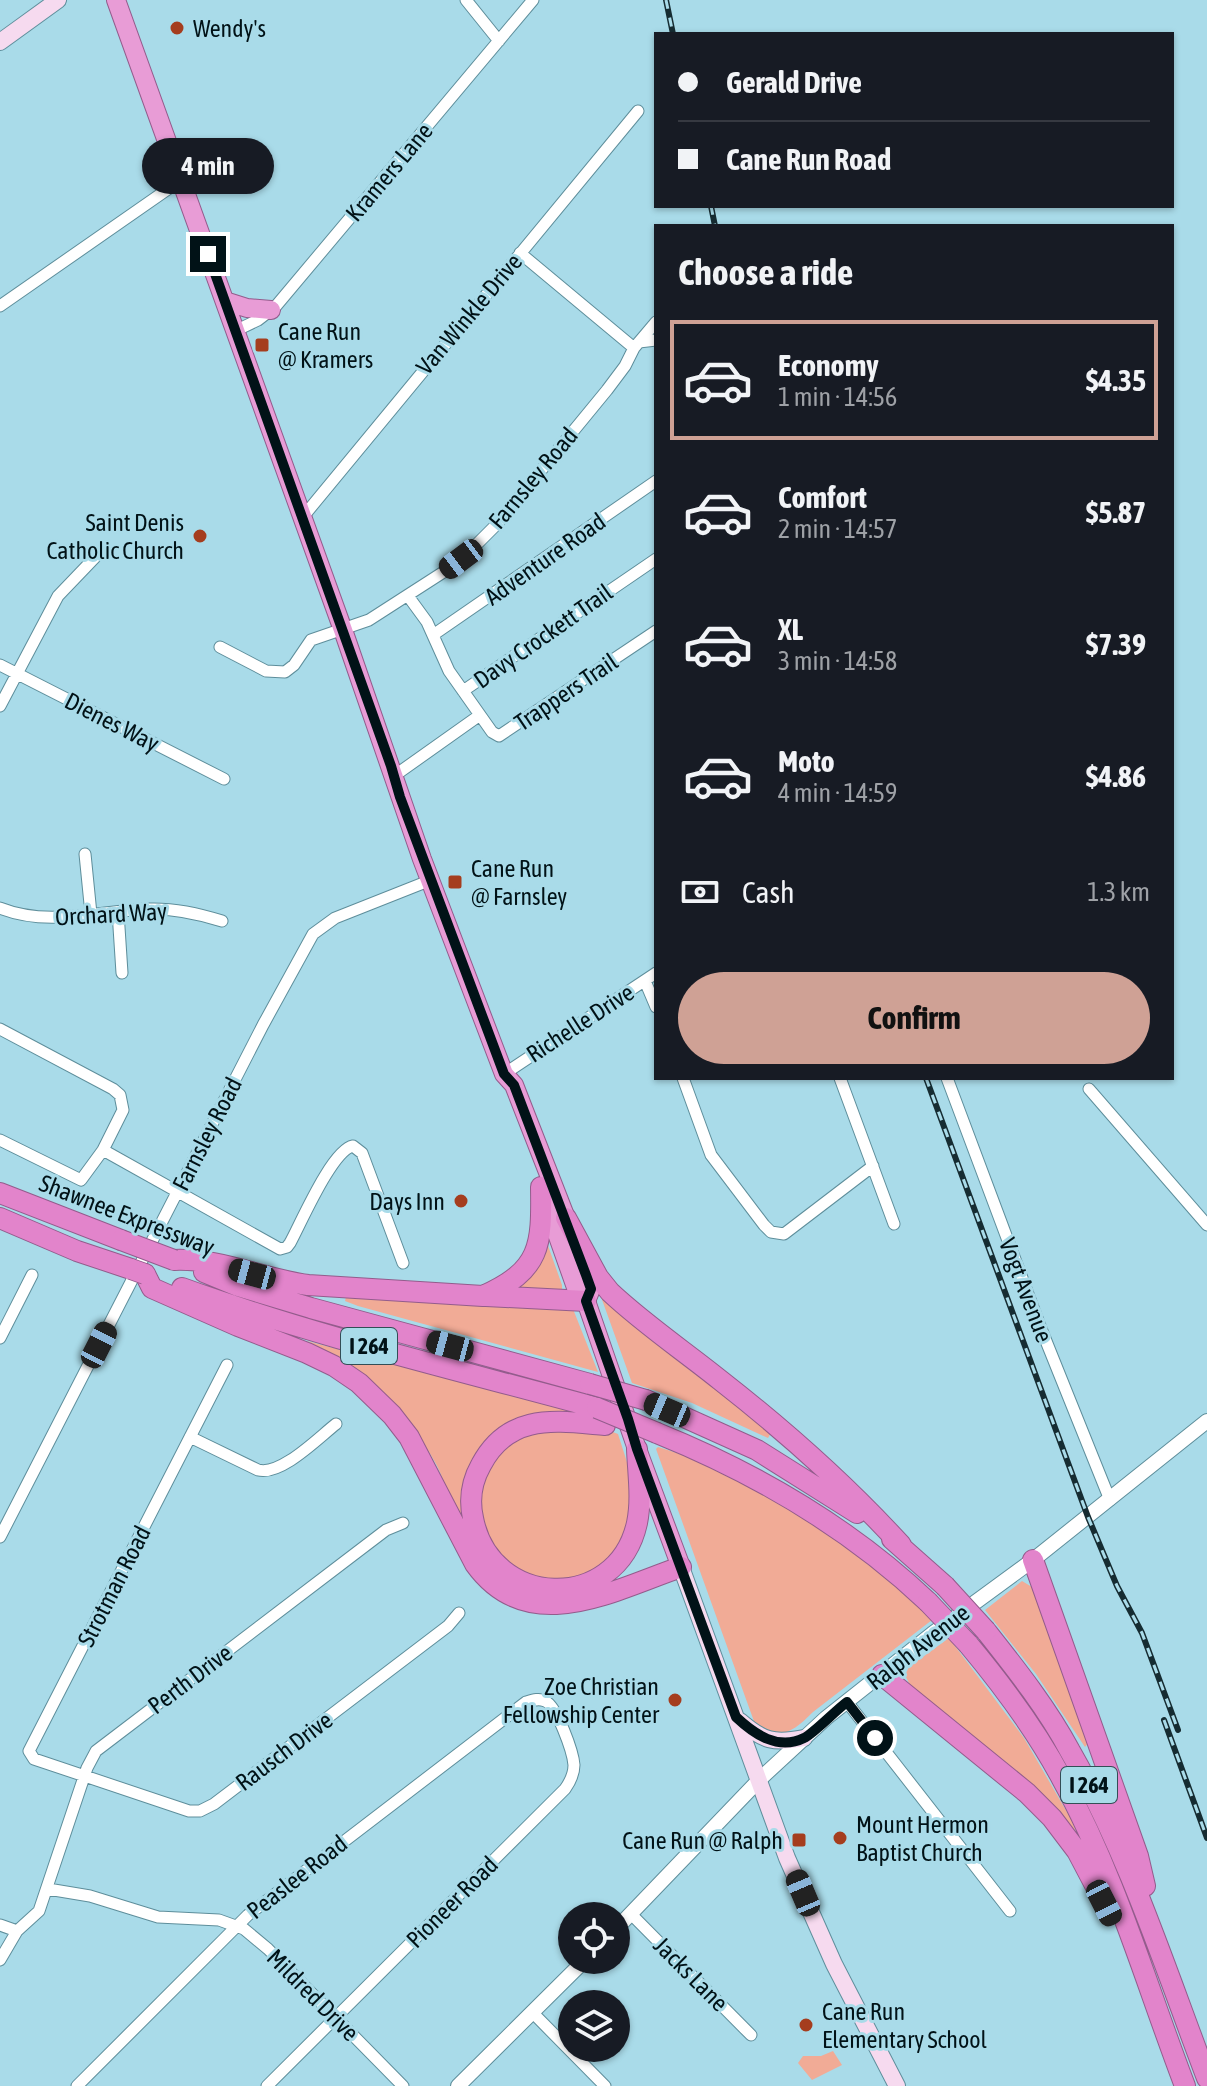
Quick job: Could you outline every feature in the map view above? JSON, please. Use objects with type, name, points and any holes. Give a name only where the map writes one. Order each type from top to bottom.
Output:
[{"type":"highway","points":[[116,0],[431,880],[504,1074],[514,1085],[566,1218],[591,1289],[586,1301]]},
{"type":"highway","points":[[225,301],[247,308],[271,310]]},
{"type":"highway","points":[[145,1274],[152,1288],[334,1366],[379,1401],[409,1437],[475,1564],[504,1593],[535,1604],[566,1604],[681,1567],[586,1301],[579,1296],[510,1108],[503,1086],[504,1074]]},
{"type":"highway","points":[[483,1296],[505,1286],[521,1274],[531,1261],[541,1227],[541,1187]]},
{"type":"highway","name":"Shawnee Expressway","points":[[0,1193],[238,1286],[646,1400],[730,1436],[785,1465],[847,1505],[901,1545],[945,1586],[986,1631],[1052,1721],[1077,1763],[1115,1840],[1163,1956],[1207,2078]]},
{"type":"highway","name":"Shawnee Expressway","points":[[0,1218],[77,1251],[235,1307],[657,1433],[740,1469],[831,1522],[878,1557],[928,1602],[968,1644],[1029,1725],[1064,1782],[1107,1877],[1185,2086]]},
{"type":"highway","points":[[566,1218],[598,1277],[610,1292],[724,1383],[835,1478],[901,1545]]},
{"type":"highway","points":[[174,1260],[196,1259],[308,1285],[586,1301]]},
{"type":"highway","points":[[601,1417],[532,1423],[497,1444],[483,1461],[474,1481],[471,1511],[480,1542],[504,1572],[523,1583],[555,1590],[583,1585],[609,1569],[626,1550],[636,1526],[640,1498],[637,1449]]},
{"type":"highway","points":[[1033,1560],[1138,1856],[1163,1956]]},
{"type":"highway","points":[[882,1675],[1027,1793],[1052,1818],[1090,1873],[1147,1988]]},
{"type":"main road","points":[[0,42],[58,0]]},
{"type":"main road","points":[[681,1567],[787,1858],[834,1964],[897,2086]]},
{"type":"main road","points":[[736,1717],[754,1733],[770,1741],[804,1738]]},
{"type":"street","points":[[466,0],[499,41]]},
{"type":"street","name":"Kramers Lane","points":[[235,331],[271,310],[533,0]]},
{"type":"street","name":"Van Winkle Drive","points":[[302,518],[638,111]]},
{"type":"street","points":[[0,306],[181,180]]},
{"type":"street","points":[[520,253],[637,345],[654,341]]},
{"type":"street","name":"Farnsley Road","points":[[220,647],[266,671],[279,673],[294,665],[311,640],[369,620],[461,559],[497,524],[607,390],[654,324]]},
{"type":"street","name":"Adventure Road","points":[[433,635],[654,482]]},
{"type":"street","points":[[0,706],[58,596],[104,548]]},
{"type":"street","name":"Davy Crockett Trail","points":[[394,776],[480,715],[463,691],[654,560]]},
{"type":"street","points":[[408,596],[463,691]]},
{"type":"street","name":"Trappers Trail","points":[[480,715],[496,735],[506,733],[654,632]]},
{"type":"street","name":"Dienes Way","points":[[0,665],[224,779]]},
{"type":"street","points":[[85,854],[91,914]]},
{"type":"street","name":"Farnsley Road","points":[[0,1537],[276,999],[313,934],[335,918],[431,880]]},
{"type":"street","name":"Orchard Way","points":[[0,908],[30,917],[169,909],[194,912],[222,921]]},
{"type":"street","points":[[118,912],[122,973]]},
{"type":"street","name":"Richelle Drive","points":[[504,1074],[654,974]]},
{"type":"street","points":[[645,981],[654,1002]]},
{"type":"street","points":[[0,1029],[113,1089],[123,1102],[123,1113],[103,1150],[88,1173],[78,1180],[0,1140]]},
{"type":"street","points":[[684,1080],[711,1155],[771,1232],[784,1234],[873,1166]]},
{"type":"street","points":[[841,1080],[894,1224]]},
{"type":"street","name":"Vogt Avenue","points":[[948,1080],[1040,1326],[1110,1500]]},
{"type":"street","points":[[1089,1089],[1207,1225]]},
{"type":"street","points":[[103,1150],[275,1247],[285,1248],[325,1176],[344,1150],[353,1146],[362,1153],[403,1263]]},
{"type":"street","points":[[0,1338],[32,1275]]},
{"type":"street","name":"Strotman Road","points":[[84,1777],[37,1761],[29,1751],[227,1365]]},
{"type":"street","name":"Ralph Avenue","points":[[631,1914],[760,1779],[804,1738],[932,1634],[1033,1560],[1207,1421]]},
{"type":"street","points":[[190,1437],[258,1470],[269,1471],[283,1465],[336,1424]]},
{"type":"street","name":"Perth Drive","points":[[48,1889],[84,1777],[96,1751],[386,1530],[403,1523]]},
{"type":"street","name":"Rausch Drive","points":[[84,1777],[189,1811],[207,1808],[448,1626],[459,1613]]},
{"type":"street","name":"Peaslee Road","points":[[77,2086],[236,1926],[526,1702],[542,1699]]},
{"type":"street","name":"Pioneer Road","points":[[267,2086],[569,1784],[573,1760],[554,1710],[542,1699]]},
{"type":"street","points":[[847,1702],[1010,1911]]},
{"type":"street","points":[[0,1960],[17,1931],[39,1911],[48,1889]]},
{"type":"street","name":"Mildred Drive","points":[[48,1889],[90,1896],[158,1917],[219,1920],[236,1926],[257,1939],[403,2086]]},
{"type":"street","name":"Jacks Lane","points":[[631,1914],[751,2035]]},
{"type":"street","points":[[0,1925],[17,1931]]},
{"type":"street","points":[[458,2086],[571,1974]]},
{"type":"street","points":[[532,2012],[605,2086]]},
{"type":"shaded area","points":[[546,1240],[562,1291],[516,1288]]},
{"type":"shaded area","points":[[596,1283],[772,1431],[768,1438],[692,1403],[632,1383]]},
{"type":"shaded area","points":[[346,1297],[573,1309],[598,1372],[358,1306],[345,1301]]},
{"type":"shaded area","points":[[307,1341],[573,1413],[511,1426],[465,1519],[423,1443],[396,1408],[347,1366]]},
{"type":"shaded area","points":[[605,1429],[618,1434],[634,1484],[629,1530],[607,1563],[576,1580],[531,1579],[493,1551],[477,1512],[488,1463],[524,1431]]},
{"type":"shaded area","points":[[658,1447],[734,1476],[806,1517],[872,1566],[932,1620],[800,1724],[774,1736],[755,1724],[656,1449]]},
{"type":"shaded area","points":[[1022,1581],[1037,1590],[1090,1741],[1085,1747],[1036,1674],[985,1610]]},
{"type":"shaded area","points":[[949,1638],[1024,1738],[1077,1834],[910,1685],[905,1675],[909,1667]]},
{"type":"shaded area","points":[[833,2051],[842,2065],[812,2080],[798,2063],[803,2056],[821,2056]]},
{"type":"railway","points":[[666,0],[673,32]]},
{"type":"railway","points":[[711,208],[715,224]]},
{"type":"railway","points":[[927,1080],[1088,1517],[1117,1586],[1142,1633],[1178,1730]]},
{"type":"railway","points":[[1164,1720],[1207,1838]]},
{"type":"place","name":"Wendy's","points":[[177,28]]},
{"type":"place","name":"Cane Run @ Kramers","points":[[262,345]]},
{"type":"place","name":"Saint Denis Catholic Church","points":[[200,536]]},
{"type":"place","name":"Cane Run @ Farnsley","points":[[455,882]]},
{"type":"place","name":"Days Inn","points":[[461,1201]]},
{"type":"place","name":"Zoe Christian Fellowship Center","points":[[675,1700]]},
{"type":"place","name":"Mount Hermon Baptist Church","points":[[840,1838]]},
{"type":"place","name":"Cane Run @ Ralph","points":[[799,1840]]},
{"type":"place","name":"Cane Run Elementary School","points":[[806,2025]]},
{"type":"route","points":[[208,254],[422,859],[440,899],[504,1074],[514,1085],[566,1218],[591,1289],[586,1301],[736,1717],[754,1733],[770,1741],[790,1741],[804,1738],[847,1702],[875,1738]]}]
